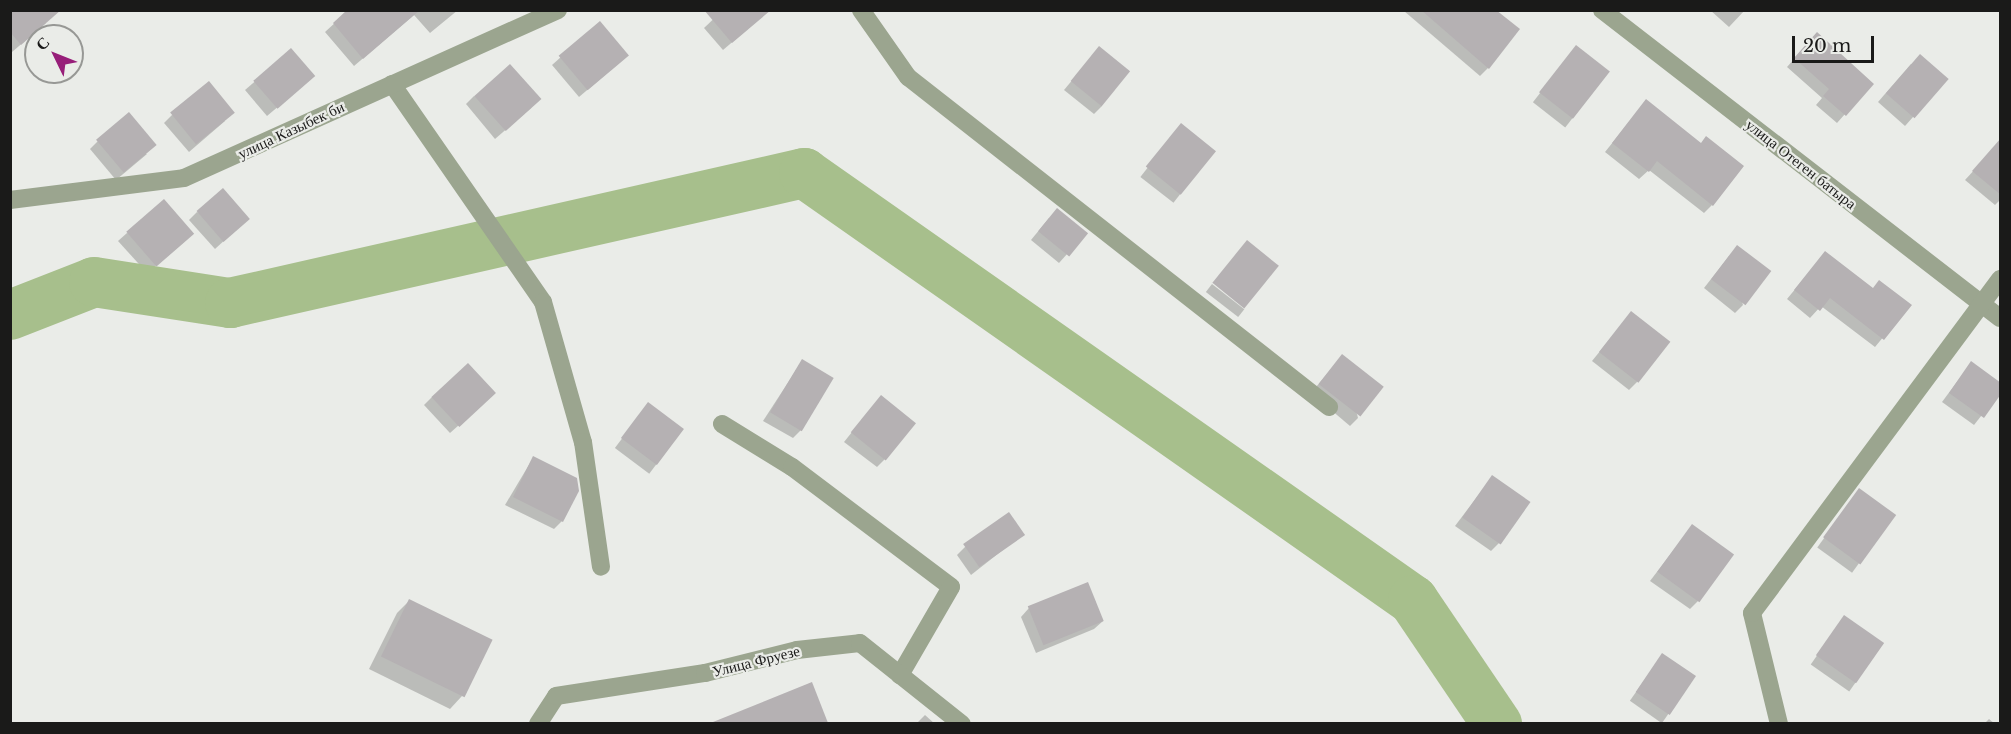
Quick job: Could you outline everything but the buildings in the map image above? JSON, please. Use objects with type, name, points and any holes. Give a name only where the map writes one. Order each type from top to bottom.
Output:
[{"type":"street","name":"улица Казыбек би","points":[[10,200],[184,178],[558,10]]},
{"type":"street","points":[[861,10],[908,77],[1329,407]]},
{"type":"street","name":"улица Отеген батыра","points":[[1602,10],[2001,318]]},
{"type":"street","points":[[392,84],[543,302],[583,442],[601,567]]},
{"type":"street","points":[[1779,723],[1752,613],[2001,279]]},
{"type":"street","points":[[722,424],[792,467],[951,587],[900,675]]},
{"type":"street","name":"Улица Фруезе","points":[[538,723],[556,696],[705,673],[797,650],[860,643],[962,723]]},
{"type":"waterway","points":[[10,315],[94,282],[230,303],[804,173],[1413,600],[1497,724]]}]
